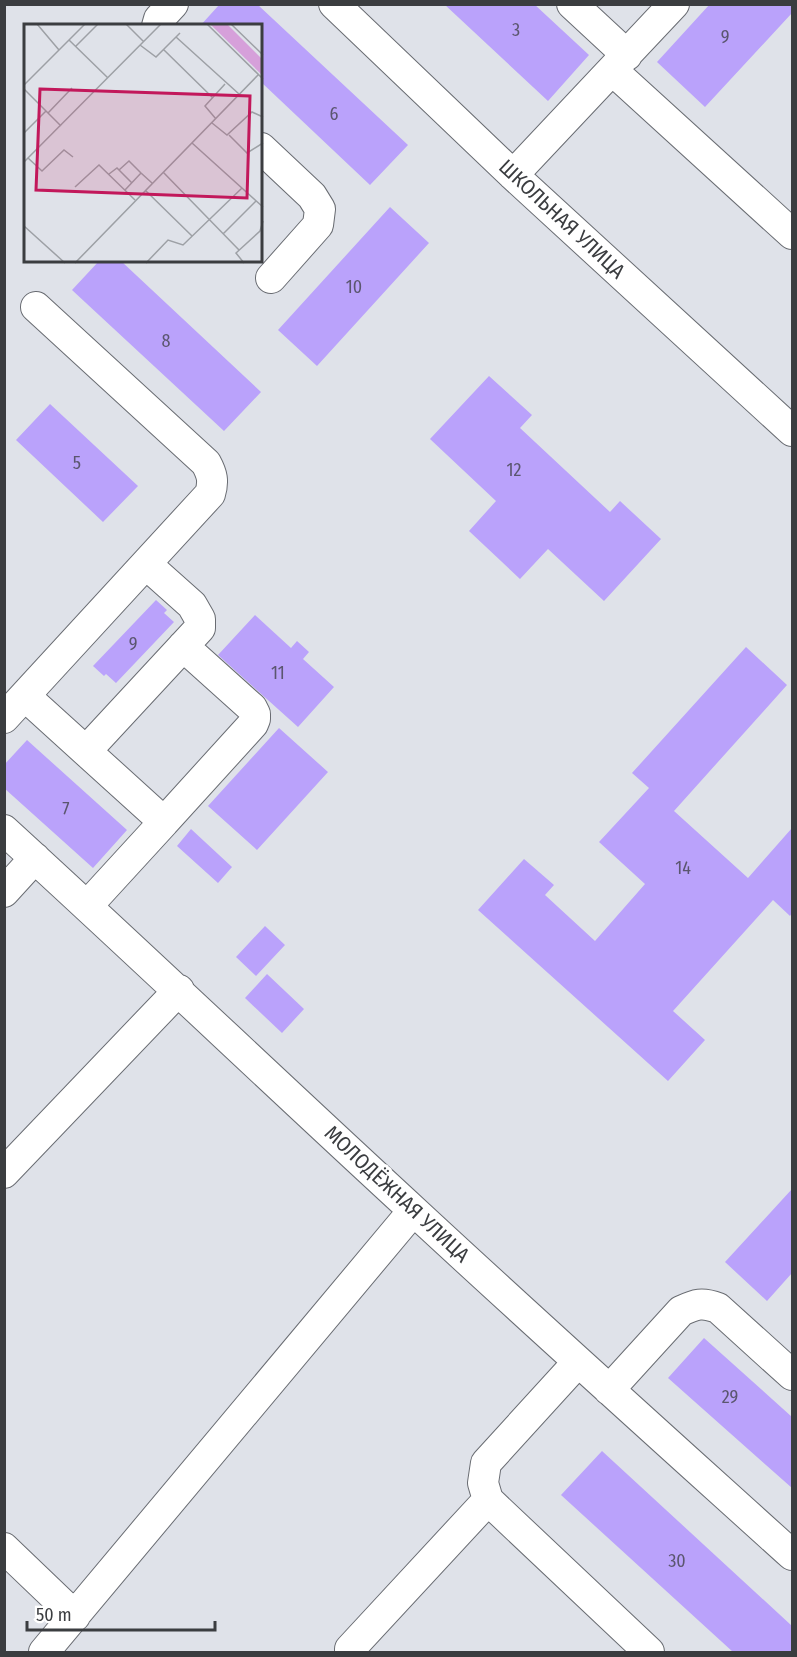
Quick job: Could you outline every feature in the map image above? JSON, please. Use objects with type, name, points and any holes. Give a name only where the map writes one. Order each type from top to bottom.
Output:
[{"type":"street","points":[[158,24],[159,19],[173,4]]},
{"type":"street","name":"ШКОЛЬНАЯ УЛИЦА","points":[[333,4],[513,175],[792,431]]},
{"type":"street","points":[[572,4],[619,63],[792,234]]},
{"type":"street","points":[[513,175],[674,4]]},
{"type":"street","points":[[262,149],[312,196],[320,209],[318,225],[271,278]]},
{"type":"street","points":[[4,718],[210,494],[213,485],[212,474],[206,463],[36,307]]},
{"type":"street","points":[[86,751],[200,628],[200,619],[192,605],[146,564]]},
{"type":"street","points":[[87,906],[255,720],[252,708],[183,646]]},
{"type":"street","points":[[25,696],[164,822]]},
{"type":"street","name":"МОЛОДЁЖНАЯ УЛИЦА","points":[[4,830],[179,990],[413,1211],[792,1555]]},
{"type":"street","points":[[4,892],[35,858]]},
{"type":"street","points":[[4,1173],[179,990]]},
{"type":"street","points":[[44,1653],[413,1211]]},
{"type":"street","points":[[609,1390],[681,1311],[693,1305],[706,1304],[718,1308],[787,1361]]},
{"type":"street","points":[[578,1362],[486,1463],[483,1483],[488,1500],[648,1653]]},
{"type":"street","points":[[350,1653],[350,1649],[488,1500]]},
{"type":"street","points":[[4,1548],[75,1616]]},
{"type":"building","points":[[444,4],[534,4],[589,55],[548,101]]},
{"type":"building","points":[[710,4],[792,4],[792,13],[705,107],[657,62]]},
{"type":"building","points":[[219,5],[258,5],[408,145],[370,185],[262,83],[262,24],[202,24]]},
{"type":"building","points":[[390,207],[429,243],[317,366],[278,330]]},
{"type":"building","points":[[98,262],[122,262],[261,392],[224,431],[72,290]]},
{"type":"building","points":[[489,376],[532,415],[520,428],[610,512],[620,501],[661,539],[604,601],[548,549],[520,579],[469,531],[496,501],[430,439]]},
{"type":"building","points":[[50,404],[138,486],[103,522],[16,440]]},
{"type":"building","points":[[156,600],[167,610],[164,613],[174,622],[116,683],[93,666]]},
{"type":"building","points":[[255,615],[291,648],[297,641],[309,652],[303,659],[334,687],[298,727],[218,655]]},
{"type":"building","points":[[746,647],[787,685],[674,811],[748,878],[792,828],[792,913],[790,916],[773,900],[673,1011],[705,1040],[668,1081],[478,910],[524,859],[554,885],[545,895],[595,941],[645,884],[599,842],[649,788],[632,773]]},
{"type":"building","points":[[279,728],[328,772],[257,850],[208,806]]},
{"type":"building","points":[[27,740],[127,830],[93,868],[4,788],[4,765]]},
{"type":"building","points":[[191,829],[232,867],[218,883],[177,846]]},
{"type":"building","points":[[265,926],[285,945],[256,976],[236,957]]},
{"type":"building","points":[[267,974],[304,1009],[282,1033],[245,998]]},
{"type":"building","points":[[792,1189],[792,1273],[767,1301],[725,1262]]},
{"type":"building","points":[[704,1338],[792,1417],[792,1488],[668,1378]]},
{"type":"building","points":[[602,1451],[792,1626],[792,1652],[733,1652],[561,1495]]}]
